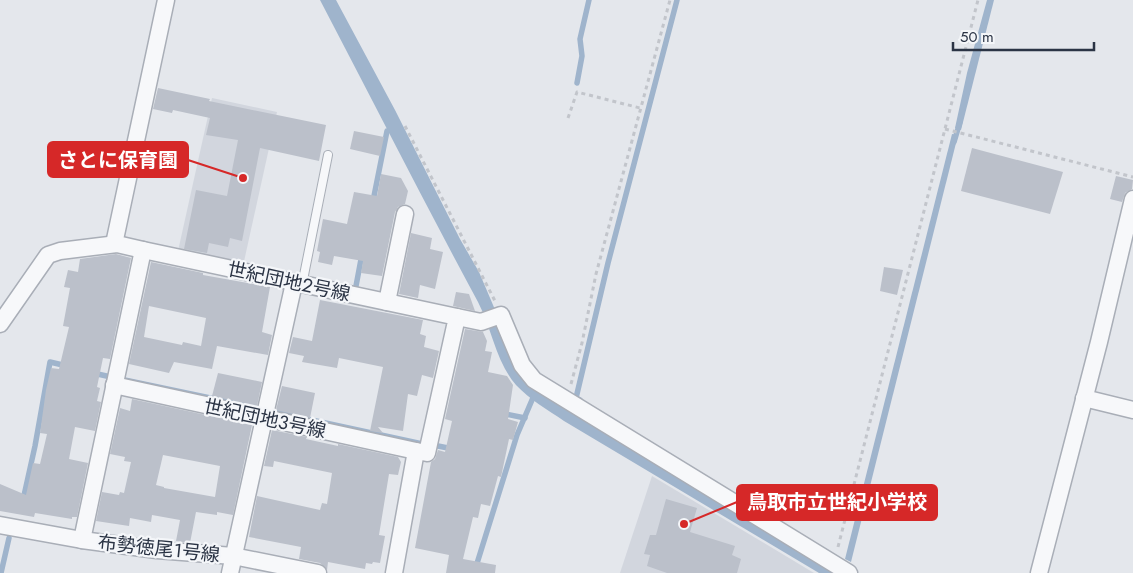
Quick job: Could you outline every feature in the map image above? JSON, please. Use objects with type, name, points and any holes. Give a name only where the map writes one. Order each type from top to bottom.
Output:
[{"type":"street","points":[[114,244],[166,0]]},
{"type":"street","points":[[1039,573],[1133,199]]},
{"type":"street","points":[[387,302],[406,214]]},
{"type":"street","name":"世紀団地2号線","points":[[0,324],[48,256],[60,251],[114,244],[481,322],[500,315]]},
{"type":"street","points":[[82,540],[143,250]]},
{"type":"street","points":[[230,573],[263,418],[298,284]]},
{"type":"street","points":[[500,315],[517,356],[529,375],[849,573]]},
{"type":"street","points":[[394,573],[416,451],[427,453],[457,317]]},
{"type":"street","name":"世紀団地3号線","points":[[114,385],[416,451]]},
{"type":"street","points":[[1084,398],[1133,410]]},
{"type":"street","name":"布勢徳尾1号線","points":[[0,525],[82,540],[157,550],[233,556],[318,573]]},
{"type":"lane","points":[[298,284],[328,155]]},
{"type":"path","points":[[567,399],[582,343],[596,274],[670,0]]},
{"type":"path","points":[[834,564],[978,0]]},
{"type":"path","points":[[568,118],[577,92],[640,108]]},
{"type":"path","points":[[405,126],[476,262],[500,315]]},
{"type":"path","points":[[945,129],[1133,177]]},
{"type":"shaded area","points":[[212,98],[277,112],[243,266],[178,251]]},
{"type":"shaded area","points":[[652,476],[814,573],[620,573]]},
{"type":"water","points":[[320,0],[336,0],[479,272],[516,359],[840,573],[819,573],[564,421],[533,400],[516,385],[499,356],[478,302]]},
{"type":"water","points":[[987,0],[994,0],[961,130],[955,128],[967,73]]},
{"type":"water","points":[[952,134],[958,135],[851,562],[845,559]]},
{"type":"water","points":[[124,377],[257,405],[252,410],[128,384]]},
{"type":"water","points":[[274,409],[422,441],[418,445],[279,415]]},
{"type":"building","points":[[158,88],[210,99],[209,101],[326,125],[319,161],[260,148],[242,241],[230,238],[228,247],[209,243],[207,253],[184,249],[196,190],[227,196],[238,140],[206,135],[210,118],[173,110],[172,113],[153,109]]},
{"type":"building","points":[[354,131],[384,137],[380,156],[350,149]]},
{"type":"building","points":[[972,148],[1063,172],[1050,214],[961,191]]},
{"type":"building","points":[[381,174],[401,178],[408,191],[405,204],[398,207],[395,212],[382,276],[361,273],[363,261],[334,256],[332,265],[318,262],[320,252],[317,251],[323,219],[347,224],[354,192],[377,196]]},
{"type":"building","points":[[1116,176],[1133,180],[1132,189],[1125,193],[1122,202],[1110,199]]},
{"type":"building","points":[[411,233],[432,238],[430,249],[443,252],[435,289],[420,285],[418,298],[399,294]]},
{"type":"building","points":[[116,254],[131,258],[110,359],[103,358],[97,387],[100,388],[97,401],[101,402],[95,431],[75,427],[69,459],[88,463],[77,517],[72,517],[72,519],[35,513],[34,517],[0,511],[0,484],[26,495],[33,463],[40,464],[47,434],[40,433],[46,390],[51,368],[59,369],[69,327],[63,326],[70,288],[64,287],[68,270],[78,272],[80,259]]},
{"type":"building","points":[[151,262],[203,273],[203,275],[270,287],[262,332],[272,335],[268,355],[217,346],[212,369],[174,362],[169,373],[129,364]],"holes":[[[149,306],[206,318],[201,346],[183,342],[182,345],[144,337]]]},
{"type":"building","points":[[884,267],[903,270],[897,295],[880,291]]},
{"type":"building","points":[[456,292],[469,294],[475,311],[453,306]]},
{"type":"building","points":[[320,300],[423,320],[420,334],[426,336],[424,347],[439,351],[433,378],[422,375],[417,396],[408,394],[403,431],[378,427],[383,433],[370,431],[383,367],[339,358],[337,368],[302,362],[304,356],[289,353],[293,337],[312,341]]},
{"type":"building","points":[[465,329],[483,332],[487,341],[485,351],[492,352],[488,372],[507,376],[513,385],[508,419],[518,422],[513,440],[509,439],[501,477],[498,476],[490,506],[481,504],[478,518],[473,517],[463,559],[496,565],[495,573],[446,573],[449,555],[415,548],[431,462],[435,459],[438,450],[445,452],[452,421],[445,419]]},
{"type":"building","points":[[218,373],[262,382],[257,406],[212,396]]},
{"type":"building","points":[[282,386],[315,393],[310,418],[276,410]]},
{"type":"building","points":[[132,399],[252,425],[233,515],[217,512],[217,515],[196,512],[190,543],[176,541],[180,520],[152,515],[151,522],[130,518],[129,526],[96,521],[102,492],[119,495],[120,492],[124,493],[131,462],[124,461],[125,457],[110,454],[120,408],[130,411]],"holes":[[[163,455],[220,466],[215,497],[156,485]]]},
{"type":"building","points":[[272,430],[338,446],[338,444],[398,457],[401,462],[398,475],[389,474],[379,535],[385,536],[380,563],[366,563],[365,569],[328,562],[327,570],[320,563],[299,559],[301,547],[249,537],[257,496],[320,510],[322,503],[327,504],[332,473],[274,461],[273,467],[264,466]]},
{"type":"building","points":[[666,499],[697,508],[690,532],[735,546],[732,555],[741,559],[737,573],[667,573],[647,566],[650,555],[644,554],[650,535],[656,535]]},
{"type":"waterway","points":[[577,83],[582,56],[580,39],[589,0]]},
{"type":"waterway","points":[[580,400],[576,398],[608,263],[677,0]]},
{"type":"waterway","points":[[954,142],[960,122]]},
{"type":"waterway","points":[[373,201],[387,131]]},
{"type":"waterway","points":[[356,286],[362,254]]},
{"type":"waterway","points":[[23,500],[50,362],[67,366]]},
{"type":"waterway","points":[[93,373],[111,377]]},
{"type":"waterway","points":[[474,573],[517,435],[535,393]]},
{"type":"waterway","points":[[501,413],[525,418]]},
{"type":"waterway","points":[[433,445],[453,449]]},
{"type":"waterway","points":[[1,573],[9,538]]},
{"type":"place","name":"さとに保育園","points":[[243,178]]},
{"type":"place","name":"鳥取市立世紀小学校","points":[[684,524]]}]
